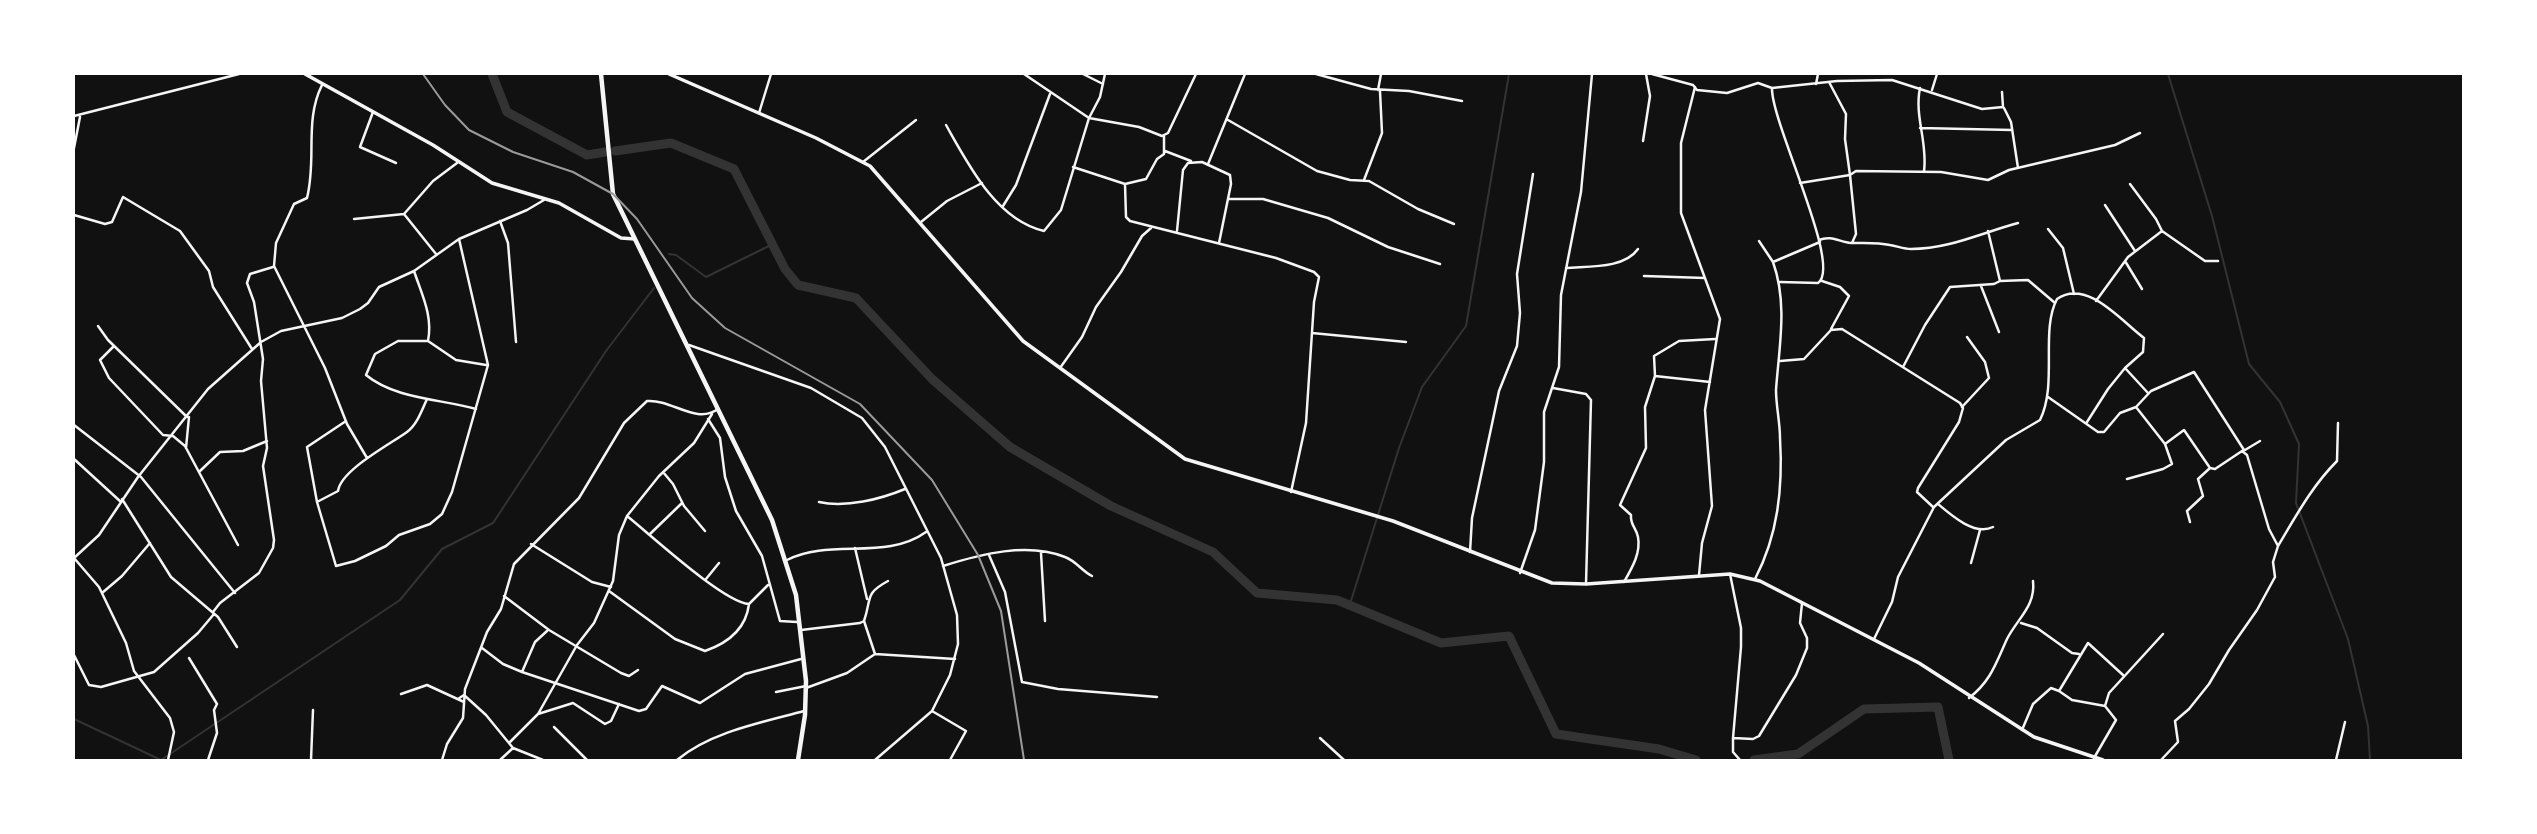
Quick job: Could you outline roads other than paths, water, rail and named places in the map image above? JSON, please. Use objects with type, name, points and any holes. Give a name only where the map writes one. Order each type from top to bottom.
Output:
[{"type":"highway","points":[[601,74],[613,194],[690,345],[772,520],[786,561],[805,658],[805,711],[798,761]]},
{"type":"street","points":[[74,116],[141,96],[239,74]]},
{"type":"street","points":[[305,74],[433,145],[457,163],[492,183],[568,207],[621,238],[636,240]]},
{"type":"street","points":[[671,74],[863,162],[880,175],[1023,341],[1185,459],[1393,521],[1520,573],[1552,583],[1586,584],[1730,574],[1755,579],[1919,663],[2022,730],[2103,761]]},
{"type":"street","points":[[759,113],[771,74]]},
{"type":"street","points":[[1024,74],[1089,118],[1139,127],[1164,136]]},
{"type":"street","points":[[1083,74],[1103,84]]},
{"type":"street","points":[[946,125],[982,183],[1003,206],[1041,231],[1047,230],[1061,210],[1105,74]]},
{"type":"street","points":[[1073,167],[1125,184],[1146,179],[1165,151],[1164,136],[1196,74]]},
{"type":"street","points":[[1208,165],[1245,74]]},
{"type":"street","points":[[1316,74],[1379,90],[1416,92],[1462,101]]},
{"type":"street","points":[[1364,180],[1382,134],[1379,90],[1381,74]]},
{"type":"street","points":[[1520,573],[1535,530],[1544,462],[1545,412],[1559,366],[1559,318],[1581,192],[1592,74]]},
{"type":"street","points":[[1643,141],[1650,96],[1646,74]]},
{"type":"street","points":[[1652,74],[1727,93],[1758,83],[1772,88],[1892,79],[1932,90],[1982,109],[2003,107]]},
{"type":"street","points":[[1816,84],[1818,74]]},
{"type":"street","points":[[1932,90],[1937,74]]},
{"type":"street","points":[[1829,82],[1846,114],[1846,150],[1856,234],[1852,243]]},
{"type":"street","points":[[322,85],[310,115],[313,161],[307,198],[294,204],[276,243],[274,267],[304,326],[346,421],[367,458]]},
{"type":"street","points":[[1695,87],[1682,132],[1682,218],[1719,313],[1705,425],[1712,506],[1702,543],[1699,575]]},
{"type":"street","points":[[1920,87],[1920,128],[1926,159],[1924,171]]},
{"type":"street","points":[[1772,88],[1774,110],[1820,241],[1826,268],[1822,281]]},
{"type":"street","points":[[2003,92],[2003,107],[2008,113],[2018,168]]},
{"type":"street","points":[[1003,206],[1016,186],[1051,93]]},
{"type":"street","points":[[373,112],[360,147],[396,163]]},
{"type":"street","points":[[74,148],[80,115]]},
{"type":"street","points":[[863,162],[916,120]]},
{"type":"street","points":[[1228,120],[1317,171],[1342,179],[1364,180],[1418,209],[1454,224]]},
{"type":"street","points":[[1920,128],[2012,130]]},
{"type":"street","points":[[1800,183],[1868,170],[1892,173],[1924,171],[1981,180],[2018,168],[2115,145],[2140,133]]},
{"type":"street","points":[[1165,151],[1230,175],[1219,243]]},
{"type":"street","points":[[1177,233],[1183,170],[1192,162]]},
{"type":"street","points":[[354,219],[404,214],[433,181],[457,163]]},
{"type":"street","points":[[1470,552],[1472,518],[1499,391],[1517,346],[1520,313],[1517,274],[1533,174]]},
{"type":"street","points":[[920,222],[956,196],[982,183]]},
{"type":"street","points":[[1125,184],[1127,219],[1151,228],[1219,243],[1245,253],[1276,258],[1314,272],[1319,277],[1306,423],[1291,492]]},
{"type":"street","points":[[2130,184],[2156,219],[2162,232],[2209,264],[2218,261]]},
{"type":"street","points":[[74,215],[105,224],[112,222],[123,197],[180,231],[209,271],[211,284],[252,349]]},
{"type":"street","points":[[168,761],[174,732],[170,718],[138,678],[102,593],[74,558],[99,535],[138,477],[208,389],[261,342],[281,331],[342,318],[360,309],[368,303],[379,287],[414,271],[459,239],[545,199]]},
{"type":"street","points":[[1228,199],[1263,199],[1328,218],[1388,247],[1440,264]]},
{"type":"street","points":[[2105,205],[2135,251]]},
{"type":"street","points":[[404,214],[436,254]]},
{"type":"street","points":[[500,221],[508,243],[516,342]]},
{"type":"street","points":[[1773,262],[1826,237],[1852,243],[1873,242],[1908,250],[1936,248],[1956,245],[1989,231],[2018,223]]},
{"type":"street","points":[[1059,369],[1082,337],[1096,307],[1151,228]]},
{"type":"street","points":[[2048,229],[2063,248],[2074,294]]},
{"type":"street","points":[[1989,231],[2000,281]]},
{"type":"street","points":[[2096,301],[2125,261],[2162,232]]},
{"type":"street","points":[[346,421],[307,447],[317,502],[336,566],[355,561],[386,546],[399,535],[430,524],[442,514],[452,492],[488,365],[459,239]]},
{"type":"street","points":[[1755,579],[1777,522],[1780,438],[1776,395],[1780,361],[1780,282],[1773,262],[1759,241]]},
{"type":"street","points":[[1566,268],[1605,266],[1626,260],[1638,249]]},
{"type":"street","points":[[2125,261],[2142,289]]},
{"type":"street","points":[[74,655],[89,685],[101,687],[138,678],[163,665],[214,613],[220,603],[259,573],[273,548],[272,516],[263,466],[267,442],[261,388],[261,342],[247,279],[250,274],[274,267]]},
{"type":"street","points":[[414,271],[428,312],[431,327],[428,341]]},
{"type":"street","points":[[1644,276],[1705,278]]},
{"type":"street","points":[[1903,368],[1924,325],[1950,288],[2028,280],[2055,303]]},
{"type":"street","points":[[1780,282],[1822,281],[1840,287],[1849,296],[1831,330],[1804,359],[1780,361]]},
{"type":"street","points":[[1981,286],[1998,332]]},
{"type":"street","points":[[1874,639],[1892,602],[1898,577],[1934,507],[2007,440],[2040,420],[2048,397],[2051,320],[2055,303],[2062,296],[2074,294],[2086,295],[2096,301],[2144,338],[2143,352],[2108,388],[2087,422]]},
{"type":"street","points":[[98,326],[114,346],[188,416],[190,435],[186,448]]},
{"type":"street","points":[[1831,330],[1842,329],[1856,335],[1962,407]]},
{"type":"street","points":[[1312,334],[1406,342]]},
{"type":"street","points":[[1934,507],[1921,496],[1918,488],[1959,422],[1962,407],[1976,396],[1990,378],[1985,362],[1967,337]]},
{"type":"street","points":[[1624,582],[1636,559],[1638,538],[1630,522],[1631,515],[1620,505],[1646,448],[1645,407],[1655,376],[1654,356],[1679,341],[1715,340]]},
{"type":"street","points":[[476,409],[444,400],[427,399],[366,375],[380,349],[398,341],[428,341],[456,360],[488,365]]},
{"type":"street","points":[[690,345],[811,388],[844,405],[874,429],[943,566],[957,615],[955,659],[932,711],[875,761]]},
{"type":"street","points":[[114,346],[100,360],[106,374],[163,435],[173,436],[186,448],[239,545]]},
{"type":"street","points":[[2125,368],[2148,393]]},
{"type":"street","points":[[2048,397],[2098,432],[2104,432],[2120,413],[2136,407],[2148,393],[2194,372],[2247,455],[2269,529],[2278,546]]},
{"type":"street","points":[[1655,376],[1710,382]]},
{"type":"street","points":[[1553,388],[1586,394],[1591,400],[1592,469],[1586,510],[1586,584]]},
{"type":"street","points":[[317,502],[338,491],[349,471],[409,430],[427,399]]},
{"type":"street","points":[[442,761],[447,744],[463,718],[464,695],[481,648],[501,609],[514,564],[579,498],[624,423],[642,403],[655,400],[696,414],[712,414]]},
{"type":"street","points":[[2127,479],[2172,464],[2165,444],[2136,407]]},
{"type":"street","points":[[510,742],[538,714],[577,645],[594,623],[610,589],[619,534],[627,516],[663,472],[694,443],[708,419],[719,409]]},
{"type":"street","points":[[708,419],[720,438],[729,492],[740,518],[760,550],[780,621],[800,622]]},
{"type":"street","points":[[2161,761],[2178,742],[2173,728],[2175,721],[2210,684],[2271,587],[2278,546],[2305,505],[2314,484],[2337,461],[2338,423]]},
{"type":"street","points":[[74,425],[138,477],[184,528],[235,594]]},
{"type":"street","points":[[2165,444],[2184,430],[2210,468]]},
{"type":"street","points":[[2190,522],[2186,511],[2203,496],[2198,479],[2210,468],[2215,469],[2260,441]]},
{"type":"street","points":[[200,471],[220,452],[243,450],[267,442]]},
{"type":"street","points":[[74,459],[121,500],[176,583],[214,613],[237,647]]},
{"type":"street","points":[[663,472],[682,503],[705,531]]},
{"type":"street","points":[[819,502],[838,504],[888,496],[905,489]]},
{"type":"street","points":[[650,534],[682,503]]},
{"type":"street","points":[[1938,504],[1980,530],[1993,527]]},
{"type":"street","points":[[627,516],[706,579],[738,601],[749,604]]},
{"type":"street","points":[[1971,563],[1980,530]]},
{"type":"street","points":[[786,561],[825,548],[855,548],[911,541],[926,532]]},
{"type":"street","points":[[102,593],[122,576],[150,543]]},
{"type":"street","points":[[531,544],[573,572],[610,589],[675,639],[705,651],[735,635],[748,613],[749,604],[768,585]]},
{"type":"street","points":[[855,548],[867,599],[864,621],[875,654]]},
{"type":"street","points":[[943,566],[982,554],[1032,550],[1068,558],[1092,576]]},
{"type":"street","points":[[1041,553],[1045,621]]},
{"type":"street","points":[[989,555],[1004,592],[1022,682],[1058,690],[1157,697]]},
{"type":"street","points":[[706,579],[719,563]]},
{"type":"street","points":[[1730,574],[1741,628],[1733,738],[1733,752],[1740,759]]},
{"type":"street","points":[[867,599],[872,591],[888,581]]},
{"type":"street","points":[[1969,698],[1990,679],[2007,640],[2034,594],[2033,581]]},
{"type":"street","points":[[504,596],[549,630],[625,675],[633,675],[638,670]]},
{"type":"street","points":[[1733,738],[1753,739],[1759,736],[1796,675],[1807,648],[1807,638],[1800,623],[1802,601]]},
{"type":"street","points":[[801,630],[864,621]]},
{"type":"street","points":[[2020,622],[2037,628],[2072,653],[2079,654]]},
{"type":"street","points":[[522,672],[535,642],[549,630]]},
{"type":"street","points":[[2105,706],[2109,693],[2123,675],[2163,634]]},
{"type":"street","points":[[2059,691],[2088,643],[2123,675]]},
{"type":"street","points":[[481,648],[503,664],[522,672],[636,711],[646,709],[664,685],[700,703],[745,674],[805,658]]},
{"type":"street","points":[[776,692],[806,687],[847,673],[875,654],[955,659]]},
{"type":"street","points":[[189,658],[218,704],[214,710],[217,733],[208,761]]},
{"type":"street","points":[[401,694],[425,684],[464,702]]},
{"type":"street","points":[[2022,730],[2033,704],[2052,688],[2072,701],[2105,706],[2116,720],[2094,758]]},
{"type":"street","points":[[458,699],[464,695]]},
{"type":"street","points":[[464,695],[486,715],[513,748],[543,761]]},
{"type":"street","points":[[538,714],[573,703],[605,724],[611,721],[620,704]]},
{"type":"street","points":[[311,761],[313,710]]},
{"type":"street","points":[[677,761],[703,745],[734,732],[805,711]]},
{"type":"street","points":[[932,711],[966,731],[950,761]]},
{"type":"street","points":[[2336,761],[2345,722]]},
{"type":"street","points":[[554,727],[587,761]]},
{"type":"street","points":[[1320,738],[1344,761]]},
{"type":"street","points":[[500,761],[513,748]]},
{"type":"waterway","points":[[492,74],[507,112],[587,155],[605,152]]},
{"type":"waterway","points":[[1350,604],[1399,448],[1422,387],[1466,326],[1509,74]]},
{"type":"waterway","points":[[2168,74],[2212,216],[2249,364],[2280,402],[2299,444],[2296,503],[2348,639],[2368,726],[2370,760]]},
{"type":"waterway","points":[[615,151],[671,143],[734,169],[785,269],[798,285],[856,298],[932,379],[1010,447],[1111,506],[1213,552],[1257,593],[1337,600],[1441,643],[1509,636],[1556,734],[1659,749],[1696,760]]},
{"type":"waterway","points":[[669,254],[676,255],[706,277],[773,244]]},
{"type":"waterway","points":[[74,719],[161,760],[400,600],[442,549],[493,523],[606,351],[654,288]]},
{"type":"waterway","points":[[1754,760],[1798,754],[1864,709],[1938,707],[1949,760]]},
{"type":"railway","points":[[423,74],[445,105],[469,130],[513,152],[573,172],[613,194],[637,219],[692,298],[725,328],[860,404],[932,480],[978,555],[1001,611],[1024,760]]}]
